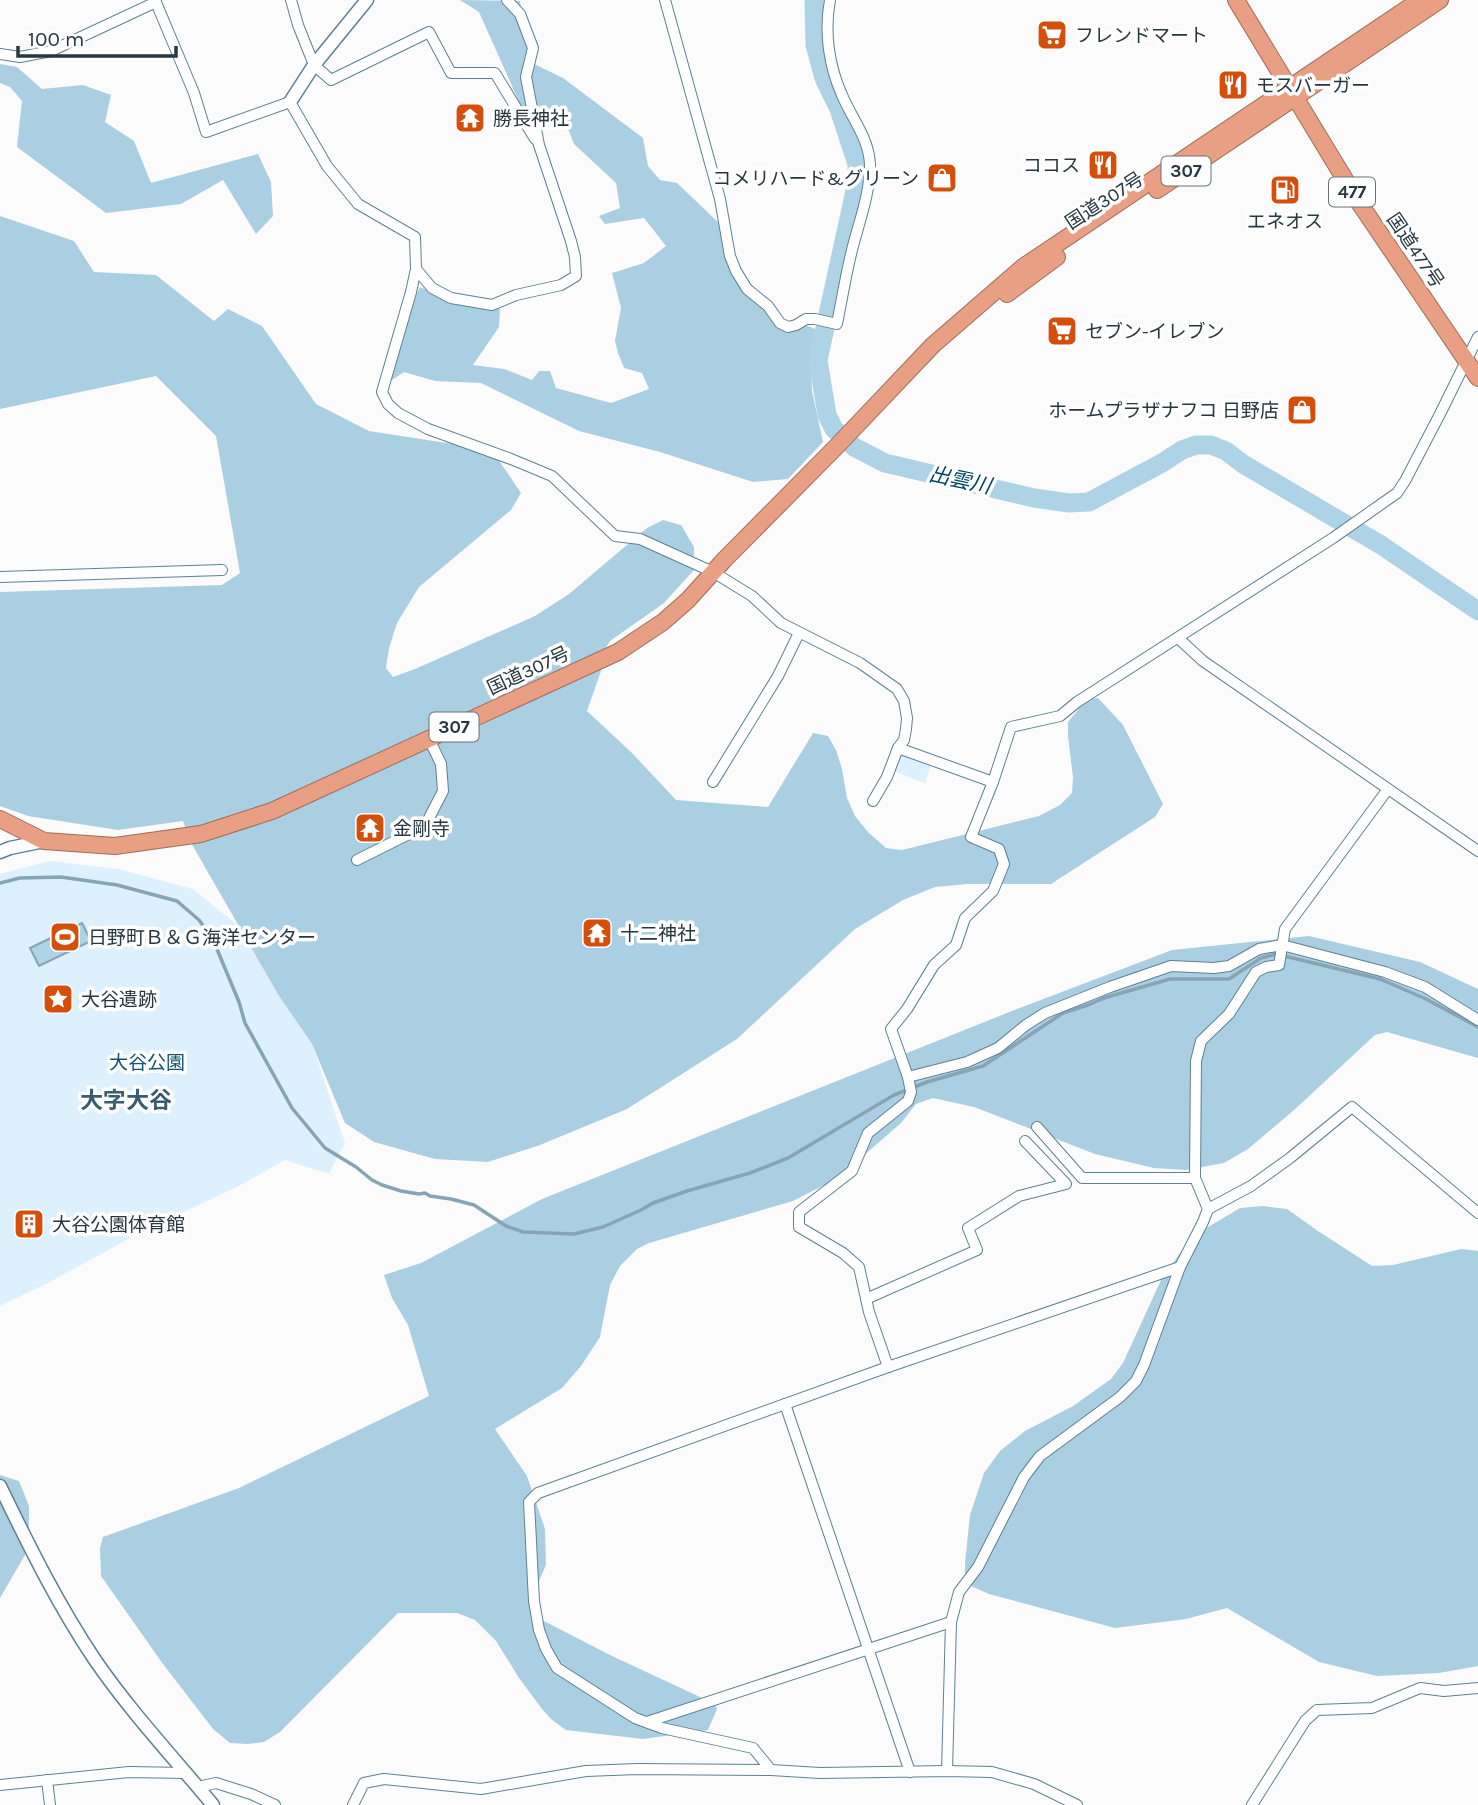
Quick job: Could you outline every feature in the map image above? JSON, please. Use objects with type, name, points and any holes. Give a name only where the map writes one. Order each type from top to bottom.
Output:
[{"type":"highway","name":"国道477号","points":[[1236,0],[1358,201],[1478,378]]},
{"type":"highway","name":"国道307号","points":[[0,819],[44,841],[115,846],[201,834],[272,811],[618,652],[663,622],[688,600],[933,345],[1420,0]]},
{"type":"highway","name":"国道307号","points":[[1291,93],[1440,0]]},
{"type":"street","points":[[291,0],[314,65],[331,80],[429,32],[451,73],[495,73],[539,145]]},
{"type":"street","points":[[0,54],[20,57],[51,51],[155,1],[194,93],[206,132],[290,102],[314,65],[368,0]]},
{"type":"street","points":[[416,269],[432,288],[451,298],[492,305],[561,285],[576,276],[571,241],[539,145],[526,77],[533,48],[520,14],[507,0]]},
{"type":"street","points":[[665,0],[720,199],[730,256],[747,289],[768,306],[780,323],[788,327],[806,318],[837,324],[867,195],[870,164],[867,145],[858,123],[842,97],[829,48],[826,18],[830,0]]},
{"type":"street","points":[[290,102],[327,166],[358,204],[415,237],[416,269],[382,392],[387,404],[428,429],[552,476],[615,536],[640,540],[713,572],[752,596],[781,623],[860,663],[897,689],[904,701],[907,718],[904,740],[873,801]]},
{"type":"street","points":[[888,1367],[866,1299],[859,1267],[843,1253],[799,1227],[799,1212],[852,1171],[868,1133],[908,1101],[911,1093],[909,1079],[891,1029],[907,1009],[934,965],[956,944],[965,918],[993,891],[1004,864],[999,849],[971,838],[1011,727],[1060,716],[1077,702],[1338,535],[1397,493],[1478,337]]},
{"type":"street","points":[[0,577],[222,570]]},
{"type":"street","points":[[713,782],[778,676],[799,633]]},
{"type":"street","points":[[1178,638],[1203,661],[1478,851]]},
{"type":"street","points":[[357,860],[425,826],[443,791],[441,764],[429,738]]},
{"type":"street","points":[[898,748],[993,782]]},
{"type":"street","points":[[1208,1209],[1195,1178],[1196,1061],[1201,1041],[1229,1014],[1256,972],[1279,965],[1285,929],[1388,789]]},
{"type":"street","points":[[0,852],[44,841]]},
{"type":"street","points":[[909,1079],[967,1062],[998,1048],[1045,1013],[1110,987],[1171,967],[1229,966],[1259,949],[1357,964],[1397,976],[1424,987],[1478,1020]]},
{"type":"street","points":[[947,1771],[951,1622],[958,1592],[978,1567],[1024,1477],[1041,1456],[1109,1405],[1136,1381],[1180,1267],[1208,1209],[1251,1186],[1352,1107],[1478,1213]]},
{"type":"street","points":[[1037,1127],[1082,1178],[1195,1178]]},
{"type":"street","points":[[866,1299],[977,1250],[968,1227],[1019,1196],[1066,1184],[1025,1141]]},
{"type":"street","points":[[771,1770],[753,1748],[662,1728],[635,1718],[557,1668],[539,1630],[534,1601],[529,1502],[538,1493],[888,1367],[1180,1267]]},
{"type":"street","points":[[785,1404],[909,1772]]},
{"type":"street","points":[[0,1486],[62,1609],[116,1689],[213,1805]]},
{"type":"street","points":[[647,1722],[951,1622]]},
{"type":"street","points":[[1252,1805],[1304,1721],[1317,1710],[1372,1708],[1420,1688],[1444,1691],[1478,1688]]},
{"type":"street","points":[[353,1805],[364,1783],[384,1779],[481,1789],[586,1771],[637,1769],[820,1773],[992,1772],[1034,1784],[1077,1805]]},
{"type":"street","points":[[0,1785],[129,1772],[186,1773]]},
{"type":"street","points":[[47,1780],[50,1805]]},
{"type":"street","points":[[198,1787],[216,1783],[275,1805]]},
{"type":"green space","points":[[905,754],[931,765],[925,783],[893,771],[900,756]]},
{"type":"green space","name":"大谷公園","points":[[50,861],[118,869],[193,889],[240,927],[279,996],[312,1044],[345,1143],[329,1174],[285,1160],[237,1187],[145,1230],[0,1306],[0,874]]},
{"type":"shaded area","points":[[460,0],[520,1],[527,47],[526,60],[563,78],[643,138],[648,166],[660,180],[677,183],[719,223],[731,275],[783,330],[805,325],[815,329],[811,368],[812,391],[823,442],[788,479],[753,482],[660,452],[579,431],[481,383],[435,381],[404,372],[392,380],[397,345],[420,287],[449,300],[500,309],[499,327],[473,365],[504,369],[532,380],[539,371],[550,371],[556,388],[611,403],[649,389],[642,373],[624,368],[618,353],[615,341],[621,308],[612,273],[644,263],[666,246],[644,218],[605,224],[599,216],[620,208],[616,183],[574,144],[567,126],[529,124],[479,12]]},
{"type":"shaded area","points":[[0,64],[17,67],[42,89],[83,85],[111,95],[105,122],[134,141],[151,183],[258,154],[271,182],[273,216],[256,234],[223,180],[181,204],[106,213],[17,147],[22,101],[10,87],[0,83]]},
{"type":"shaded area","points":[[0,216],[74,241],[94,272],[156,275],[214,321],[228,309],[262,326],[316,404],[369,431],[492,450],[521,493],[511,510],[419,587],[397,623],[389,648],[386,668],[393,677],[535,616],[569,594],[647,528],[663,520],[681,525],[694,547],[694,570],[664,603],[610,641],[600,658],[601,671],[587,711],[632,753],[676,800],[768,807],[813,733],[828,736],[836,750],[847,798],[855,816],[886,848],[902,850],[1039,816],[1060,805],[1072,793],[1068,722],[1089,699],[1098,698],[1123,725],[1163,804],[1155,817],[1051,884],[968,884],[935,887],[903,900],[855,929],[737,1039],[627,1109],[540,1145],[488,1162],[435,1159],[374,1142],[345,1123],[312,1044],[279,996],[190,841],[183,821],[118,830],[28,816],[0,806],[0,592],[222,585],[240,573],[216,436],[156,376],[0,409]]},
{"type":"shaded area","points":[[82,923],[91,941],[39,966],[30,948]]},
{"type":"shaded area","points":[[1309,936],[1420,962],[1478,989],[1478,1058],[1387,1032],[1375,1035],[1248,1149],[1224,1163],[1186,1170],[1154,1168],[1095,1154],[974,1107],[933,1098],[916,1104],[901,1123],[838,1178],[793,1201],[649,1243],[637,1249],[620,1266],[610,1285],[600,1337],[581,1366],[562,1388],[495,1429],[527,1476],[545,1529],[546,1565],[536,1588],[540,1619],[715,1704],[717,1709],[708,1730],[643,1739],[566,1730],[542,1709],[496,1641],[475,1620],[457,1613],[398,1613],[280,1732],[264,1742],[230,1743],[213,1729],[101,1576],[100,1548],[103,1537],[239,1488],[429,1396],[408,1325],[392,1298],[384,1275],[421,1263],[542,1199],[1017,1009],[1172,950]]},
{"type":"shaded area","points":[[1263,1206],[1287,1209],[1372,1266],[1393,1265],[1461,1249],[1478,1251],[1478,1666],[1439,1673],[1377,1676],[1319,1662],[1227,1608],[1186,1619],[1115,1628],[989,1594],[971,1586],[965,1579],[970,1515],[984,1473],[1000,1451],[1025,1431],[1073,1406],[1111,1379],[1123,1363],[1161,1280],[1198,1233],[1240,1208]]},
{"type":"shaded area","points":[[0,1475],[19,1481],[29,1506],[29,1548],[0,1598]]},
{"type":"waterway","name":"出雲川","points":[[814,0],[815,45],[824,78],[839,109],[857,164],[857,182],[818,360],[827,415],[834,429],[854,447],[885,463],[1034,498],[1069,503],[1089,502],[1182,450],[1196,445],[1211,445],[1226,451],[1243,464],[1381,545],[1478,611]]},
{"type":"waterway","points":[[0,883],[20,878],[61,877],[117,885],[177,901],[199,920],[214,942],[245,1023],[292,1108],[325,1148],[382,1185],[474,1205],[506,1226],[523,1232],[574,1234],[603,1227],[653,1203],[750,1173],[788,1158],[894,1095],[927,1082],[983,1066],[1063,1013],[1170,979],[1229,979],[1261,958],[1276,954],[1380,979],[1426,999],[1478,1027]]},
{"type":"place","name":"フレンドマート","points":[[1052,35]]},
{"type":"place","name":"モスバーガー","points":[[1233,85]]},
{"type":"place","name":"勝長神社","points":[[470,118]]},
{"type":"place","name":"ココス","points":[[1103,165]]},
{"type":"place","name":"コメリハード&グリーン","points":[[942,178]]},
{"type":"place","name":"エネオス","points":[[1285,190]]},
{"type":"place","name":"セブン-イレブン","points":[[1062,331]]},
{"type":"place","name":"ホームプラザナフコ 日野店","points":[[1302,410]]},
{"type":"place","name":"金剛寺","points":[[370,828]]},
{"type":"place","name":"十二神社","points":[[597,933]]},
{"type":"place","name":"日野町Ｂ＆Ｇ海洋センター","points":[[65,937]]},
{"type":"place","name":"大谷遺跡","points":[[58,999]]},
{"type":"place","name":"大谷公園体育館","points":[[29,1224]]},
{"type":"district","name":"大字大谷","points":[[126,1100]]}]
